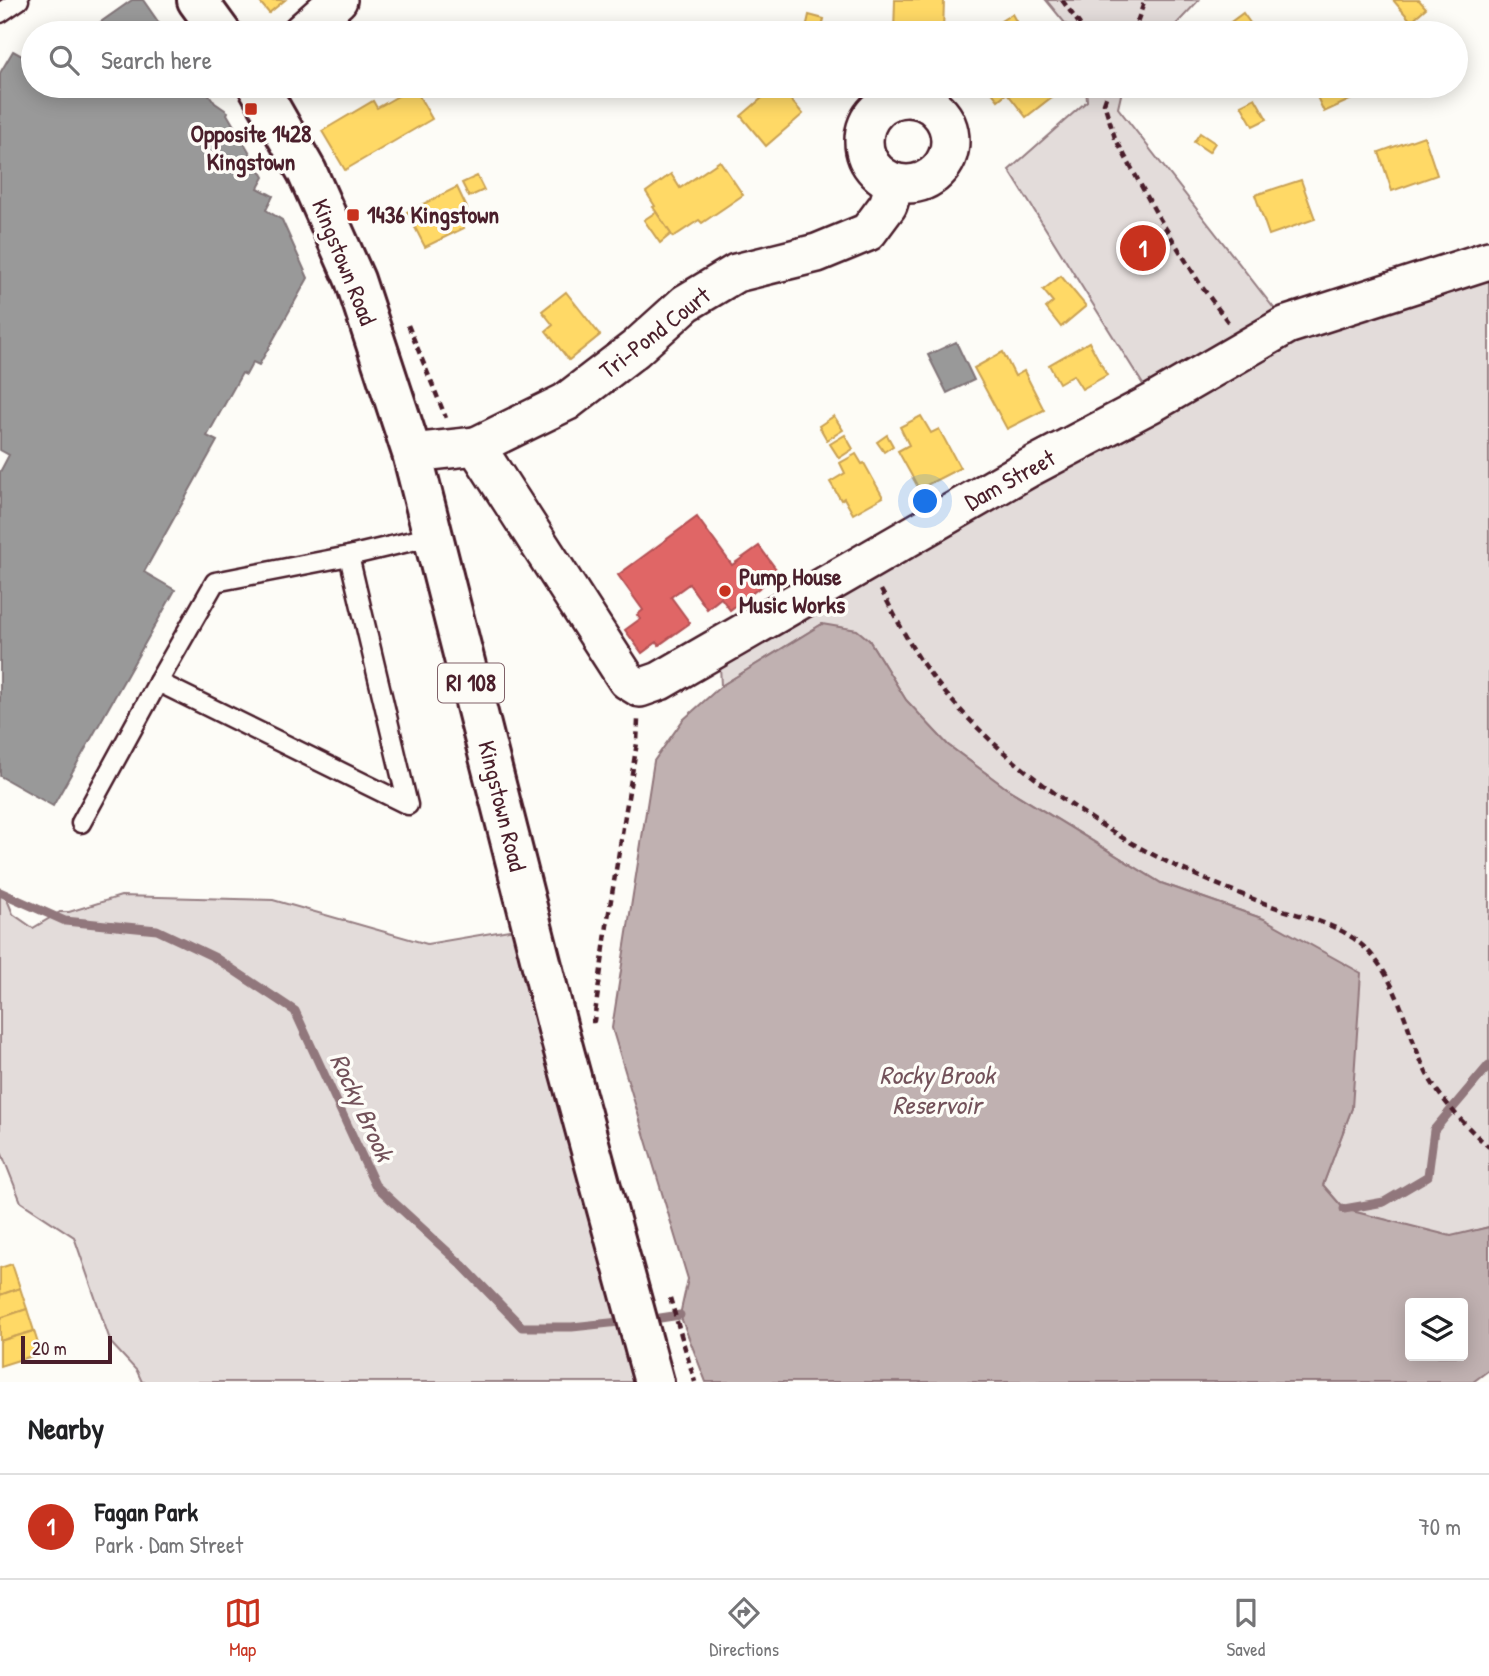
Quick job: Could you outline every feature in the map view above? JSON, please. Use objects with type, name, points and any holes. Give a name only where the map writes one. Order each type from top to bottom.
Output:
[{"type":"main road","points":[[197,0],[212,21]]},
{"type":"main road","name":"Kingstown Road","points":[[265,98],[307,172],[355,280],[412,453],[558,1029],[654,1382]]},
{"type":"street","points":[[314,21],[338,0]]},
{"type":"street","name":"Tri-Pond Court","points":[[476,446],[566,402],[635,349],[686,303],[736,273],[817,253],[868,232],[888,205],[895,183]]},
{"type":"street","name":"Dam Street","points":[[640,688],[660,681],[1027,469],[1154,402],[1287,325],[1489,260]]},
{"type":"street","points":[[412,453],[476,446],[626,680],[640,688]]},
{"type":"lane","points":[[0,13],[19,0]]},
{"type":"lane","points":[[81,823],[215,583],[433,536]]},
{"type":"lane","points":[[158,682],[408,805],[349,556]]},
{"type":"path","points":[[1062,0],[1077,21]]},
{"type":"path","points":[[1137,21],[1145,0]]},
{"type":"path","points":[[1106,98],[1104,103],[1115,138],[1154,211],[1202,287],[1248,348]]},
{"type":"path","points":[[866,563],[923,664],[968,718],[1030,774],[1096,823],[1181,868],[1278,908],[1321,922],[1354,938],[1387,973],[1426,1073],[1469,1131],[1489,1147]]},
{"type":"path","points":[[558,1029],[594,1021],[637,743],[640,688]]},
{"type":"path","points":[[670,1298],[695,1382]]},
{"type":"shaded area","points":[[1046,0],[1199,0],[1179,21],[1063,21]]},
{"type":"shaded area","points":[[1087,98],[1120,98],[1118,108],[1287,325],[1298,324],[1489,263],[1489,1227],[1451,1237],[1344,1209],[1323,1185],[1352,1108],[1264,919],[1161,883],[1006,788],[948,745],[906,700],[869,640],[822,624],[721,686],[720,665],[1154,402],[1009,170],[1087,101]]},
{"type":"shaded area","points":[[0,891],[4,892],[13,914],[33,928],[60,912],[69,912],[121,896],[273,900],[427,944],[533,926],[654,1382],[142,1382],[137,1371],[111,1343],[74,1237],[21,1202],[0,1149]]},
{"type":"water","name":"Rocky Brook Reservoir","points":[[822,624],[857,630],[869,640],[906,700],[948,745],[1006,788],[1161,883],[1264,919],[1361,973],[1352,1108],[1323,1185],[1344,1209],[1451,1236],[1489,1227],[1489,1370],[1473,1382],[706,1382],[680,1315],[688,1279],[612,1028],[654,761],[683,720],[721,686]]},
{"type":"building: Homes","points":[[258,0],[285,0],[269,13]]},
{"type":"building: Homes","points":[[895,0],[944,0],[943,21],[894,21]]},
{"type":"building: Homes","points":[[1393,0],[1419,0],[1426,8],[1411,21]]},
{"type":"building: Homes","points":[[1243,13],[1249,21],[1232,21]]},
{"type":"building: Homes","points":[[1012,14],[1016,21],[1001,21]]},
{"type":"building: Homes","points":[[809,15],[824,19],[824,21],[808,21]]},
{"type":"building: Homes","points":[[395,98],[420,98],[432,119],[345,170],[322,131],[373,101],[377,108]]},
{"type":"building: Homes","points":[[762,98],[789,98],[803,114],[766,146],[741,116]]},
{"type":"building: Homes","points":[[1011,98],[1050,98],[1026,117]]},
{"type":"building: Homes","points":[[1255,98],[1267,119],[1253,126],[1241,105]]},
{"type":"building: Homes","points":[[1318,98],[1354,98],[1324,112]]},
{"type":"building: Homes","points":[[1200,133],[1215,143],[1209,152],[1194,142]]},
{"type":"building: Homes","points":[[1424,136],[1437,175],[1392,191],[1379,152]]},
{"type":"building: Homes","points":[[720,161],[743,195],[702,223],[699,220],[673,237],[646,192],[671,174],[680,188]]},
{"type":"building: Homes","points":[[477,176],[484,190],[469,197],[462,183]]},
{"type":"building: Homes","points":[[1301,180],[1315,219],[1269,235],[1255,195]]},
{"type":"building: Homes","points":[[457,187],[467,208],[457,213],[464,228],[425,247],[407,212]]},
{"type":"building: Homes","points":[[656,212],[671,234],[660,243],[644,220]]},
{"type":"building: Homes","points":[[1061,276],[1086,306],[1061,327],[1046,308],[1053,302],[1043,290]]},
{"type":"building: Homes","points":[[566,292],[600,335],[569,360],[546,331],[553,325],[542,311]]},
{"type":"building: Homes","points":[[1089,342],[1107,375],[1082,389],[1073,375],[1059,383],[1049,365]]},
{"type":"building: Homes","points":[[1003,352],[1015,376],[1024,371],[1044,410],[1007,429],[974,368]]},
{"type":"building: Homes","points":[[834,416],[843,430],[827,440],[819,426]]},
{"type":"building: Homes","points":[[921,416],[931,433],[939,429],[960,468],[919,489],[898,451],[909,445],[900,427]]},
{"type":"building: Homes","points":[[845,435],[853,449],[839,458],[830,444]]},
{"type":"building: Homes","points":[[887,435],[893,446],[884,452],[877,442]]},
{"type":"building: Homes","points":[[856,454],[883,497],[853,514],[830,482],[845,473],[840,463]]},
{"type":"building: Homes","points":[[12,1264],[20,1288],[0,1295],[0,1268]]},
{"type":"building: Homes","points":[[20,1288],[27,1309],[0,1318],[0,1295]]},
{"type":"building: Homes","points":[[27,1309],[34,1331],[0,1341],[0,1318]]},
{"type":"building: Homes","points":[[34,1331],[41,1353],[0,1366],[0,1341]]},
{"type":"building: Shops","name":"Pump House Music Works","points":[[697,517],[732,565],[759,546],[779,573],[730,610],[721,598],[707,609],[689,584],[671,597],[690,623],[659,645],[657,642],[642,653],[625,630],[640,619],[637,615],[643,610],[618,575]]},
{"type":"building: Industry","points":[[132,0],[143,0],[158,21],[102,21]]},
{"type":"building: Industry","points":[[13,51],[21,55],[21,98],[211,98],[228,112],[264,177],[258,188],[273,196],[266,210],[282,220],[308,278],[259,365],[253,362],[246,375],[242,373],[207,436],[217,441],[144,572],[175,590],[53,806],[0,776],[0,472],[9,455],[0,450],[0,73]]},
{"type":"building: Industry","points":[[956,342],[974,380],[947,393],[928,355]]},
{"type":"waterway","name":"Rocky Brook","points":[[0,892],[65,921],[157,930],[214,957],[295,1011],[375,1185],[462,1265],[522,1327],[572,1327],[629,1321]]},
{"type":"waterway","points":[[1344,1209],[1384,1202],[1428,1176],[1434,1130],[1489,1065]]},
{"type":"waterway","name":"Rocky Brook","points":[[647,1320],[680,1315]]},
{"type":"place","name":"Opposite 1428 Kingstown","points":[[251,109]]},
{"type":"place","name":"1436 Kingstown","points":[[353,215]]},
{"type":"place","name":"Fagan Park","points":[[1143,248]]},
{"type":"place","name":"Pump House Music Works","points":[[725,591]]}]
